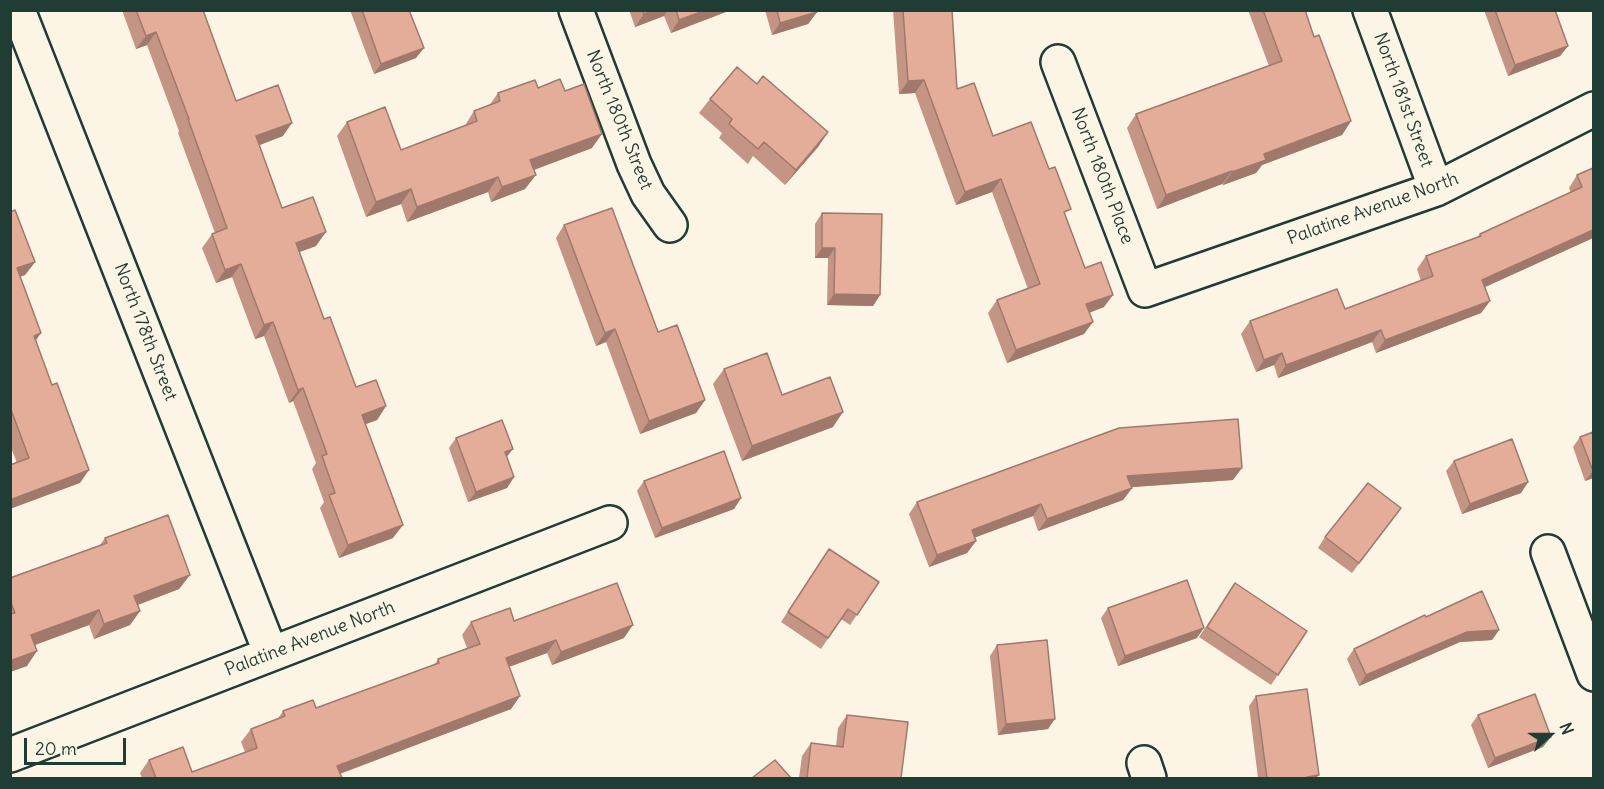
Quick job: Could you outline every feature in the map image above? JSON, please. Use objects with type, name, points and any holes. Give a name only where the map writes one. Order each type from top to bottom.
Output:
[{"type":"street","name":"North 178th Street","points":[[18,10],[272,654]]},
{"type":"street","name":"North 180th Street","points":[[576,10],[634,164],[648,194],[670,225]]},
{"type":"street","name":"North 181st Street","points":[[1370,10],[1436,189]]},
{"type":"street","name":"North 180th Place","points":[[1058,62],[1145,290]]},
{"type":"street","name":"Palatine Avenue North","points":[[1145,290],[1436,189],[1593,110]]},
{"type":"street","name":"Palatine Avenue North","points":[[10,755],[610,523]]},
{"type":"street","points":[[1548,552],[1593,675]]},
{"type":"building","points":[[136,10],[203,10],[236,101],[278,85],[292,123],[256,136],[282,208],[313,197],[326,232],[296,243],[324,319],[330,317],[356,387],[376,380],[386,406],[362,415],[403,525],[348,545],[329,495],[335,493],[322,456],[327,454],[303,388],[298,390],[273,322],[264,325],[241,264],[225,270],[212,234],[227,228],[156,32],[146,36]]},
{"type":"building","points":[[362,10],[409,10],[424,48],[381,64]]},
{"type":"building","points":[[676,10],[706,10],[679,20]]},
{"type":"building","points":[[777,10],[816,10],[817,12],[780,23]]},
{"type":"building","points":[[903,10],[952,10],[957,89],[974,83],[993,136],[1031,122],[1049,169],[1055,167],[1071,209],[1064,212],[1085,268],[1101,262],[1113,295],[1086,304],[1093,322],[1016,350],[997,300],[1040,284],[1001,179],[965,192],[924,80],[908,81]]},
{"type":"building","points":[[1263,10],[1305,10],[1314,37],[1319,35],[1351,121],[1264,154],[1266,160],[1166,195],[1136,114],[1282,61]]},
{"type":"building","points":[[1495,10],[1555,10],[1568,46],[1515,65]]},
{"type":"building","points":[[737,67],[757,84],[763,76],[828,132],[796,170],[764,142],[758,149],[729,124],[732,119],[710,99]]},
{"type":"building","points":[[560,79],[565,91],[584,84],[602,134],[530,160],[536,175],[502,187],[498,177],[417,207],[411,189],[376,202],[347,122],[385,107],[401,150],[477,121],[474,111],[500,101],[498,93],[535,80],[538,88]]},
{"type":"building","points":[[1593,168],[1593,230],[1482,280],[1490,301],[1385,340],[1381,330],[1286,365],[1282,353],[1264,360],[1250,321],[1337,289],[1345,309],[1433,276],[1426,256],[1481,236],[1480,234],[1582,187],[1577,175]]},
{"type":"building","points":[[612,208],[658,332],[677,325],[705,400],[649,421],[615,329],[605,333],[564,225]]},
{"type":"building","points":[[15,210],[35,262],[17,268],[41,333],[34,336],[52,385],[57,383],[89,470],[10,500],[10,465],[29,458],[10,407],[10,212]]},
{"type":"building","points":[[822,213],[882,214],[880,295],[834,294],[835,248],[822,248]]},
{"type":"building","points":[[767,353],[782,395],[830,377],[843,412],[752,446],[724,369]]},
{"type":"building","points":[[1238,419],[1242,468],[1127,476],[1132,488],[1047,519],[1041,504],[972,530],[976,541],[937,555],[917,502],[1119,428]]},
{"type":"building","points":[[502,420],[513,449],[505,452],[514,477],[476,492],[456,438]]},
{"type":"building","points":[[1593,432],[1593,471],[1580,437]]},
{"type":"building","points":[[1512,439],[1528,482],[1470,504],[1454,461]]},
{"type":"building","points":[[724,451],[741,498],[662,528],[644,481]]},
{"type":"building","points":[[1368,483],[1401,508],[1359,563],[1325,537]]},
{"type":"building","points":[[168,515],[190,575],[134,596],[140,611],[104,624],[99,610],[31,635],[37,651],[10,661],[10,614],[15,613],[10,600],[10,578],[107,543],[105,538]]},
{"type":"building","points":[[829,549],[879,582],[857,615],[848,609],[828,638],[788,612]]},
{"type":"building","points":[[1187,580],[1204,628],[1125,656],[1108,608]]},
{"type":"building","points":[[617,583],[633,625],[561,652],[556,640],[506,658],[520,696],[337,766],[342,778],[156,778],[149,760],[183,747],[192,772],[257,748],[251,729],[285,716],[283,711],[313,700],[316,708],[439,663],[438,659],[480,644],[471,622],[510,608],[514,621]]},
{"type":"building","points":[[1235,583],[1307,631],[1278,675],[1207,627]]},
{"type":"building","points":[[1482,591],[1499,630],[1467,632],[1366,675],[1354,649]]},
{"type":"building","points":[[1047,640],[1055,719],[1006,724],[997,645]]},
{"type":"building","points":[[1307,689],[1319,775],[1307,778],[1267,778],[1256,696]]},
{"type":"building","points":[[1535,694],[1551,737],[1495,758],[1478,715]]},
{"type":"building","points":[[847,715],[908,722],[901,778],[807,778],[811,743],[843,747]]},
{"type":"building","points":[[775,760],[791,778],[752,778]]}]
